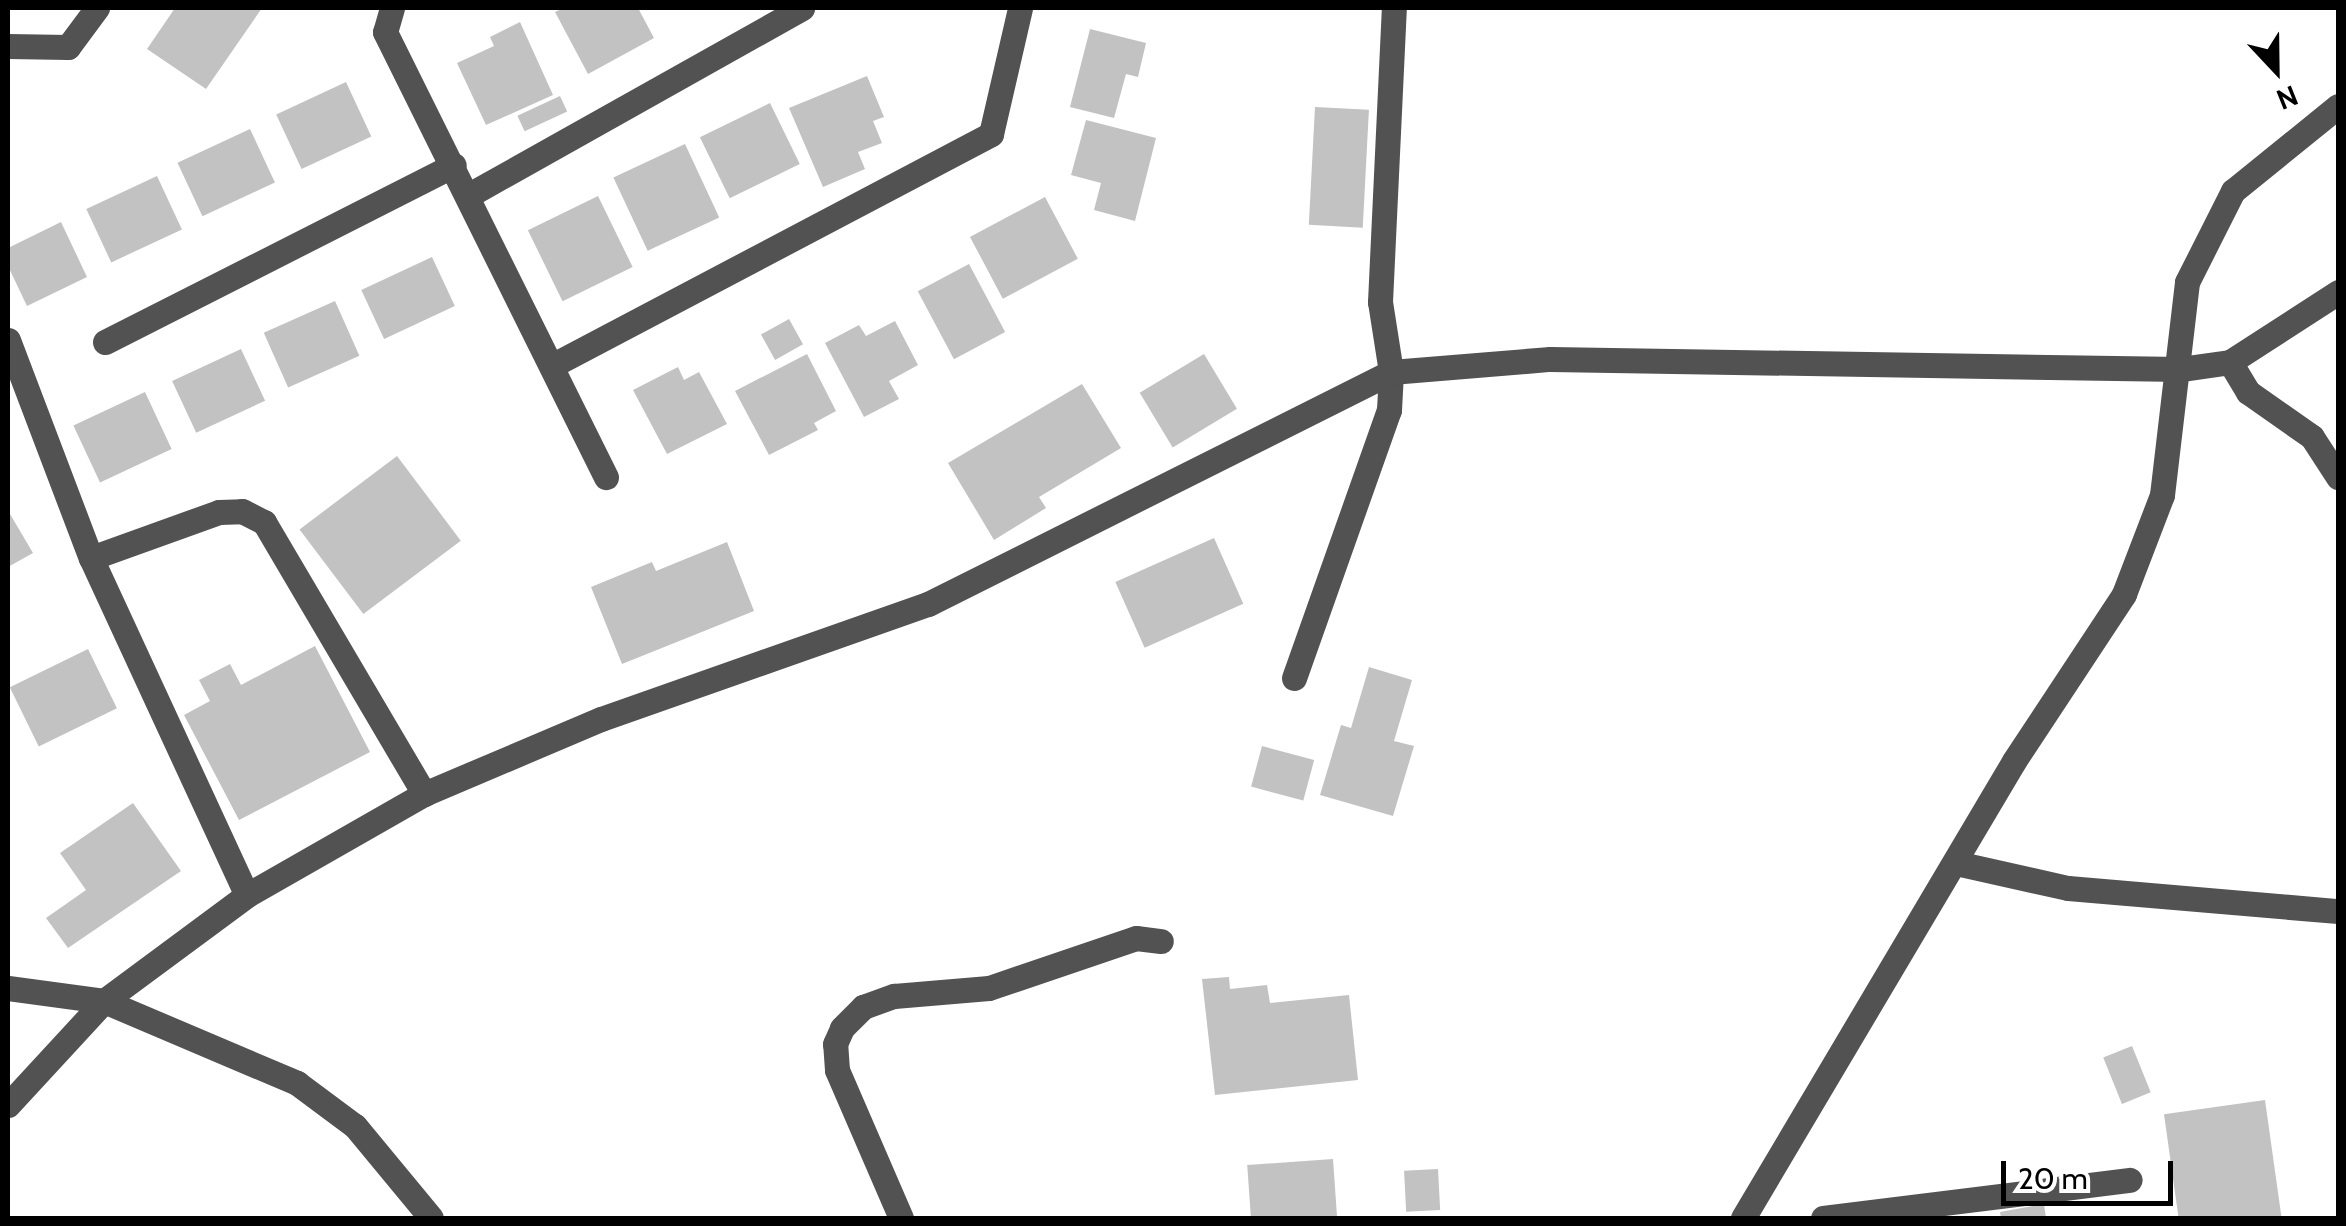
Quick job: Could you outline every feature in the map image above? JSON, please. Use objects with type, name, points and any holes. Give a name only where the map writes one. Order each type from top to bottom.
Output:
[{"type":"street","points":[[8,46],[68,48],[97,8]]},
{"type":"street","points":[[392,8],[385,32],[555,364],[606,477]]},
{"type":"street","points":[[469,195],[802,8]]},
{"type":"street","points":[[555,364],[991,134],[1020,8]]},
{"type":"street","points":[[1294,678],[1390,410],[1392,372],[1380,302],[1394,8]]},
{"type":"street","points":[[1743,1218],[2014,761],[2124,594],[2162,495],[2181,369],[2186,282],[2234,192],[2338,106]]},
{"type":"street","points":[[105,342],[454,165]]},
{"type":"street","points":[[8,1105],[104,1001],[246,895],[424,794],[601,719],[928,604],[1392,372],[1550,359],[2181,369],[2230,362],[2338,292]]},
{"type":"street","points":[[8,340],[91,558],[246,895]]},
{"type":"street","points":[[2230,362],[2248,392],[2312,436],[2338,478]]},
{"type":"street","points":[[91,558],[219,512],[242,511],[264,522],[424,794]]},
{"type":"street","points":[[1956,863],[2068,888],[2338,911]]},
{"type":"street","points":[[900,1218],[838,1070],[835,1044],[842,1028],[863,1008],[894,996],[988,988],[1136,938],[1160,941]]},
{"type":"street","points":[[8,988],[104,1001],[297,1083],[355,1126],[432,1218]]},
{"type":"street","points":[[1823,1218],[2130,1180]]},
{"type":"building","points":[[175,8],[262,8],[206,89],[147,49]]},
{"type":"building","points":[[564,8],[638,8],[654,38],[588,74],[555,12]]},
{"type":"building","points":[[520,22],[553,95],[486,125],[457,63],[494,46],[490,37]]},
{"type":"building","points":[[1090,29],[1146,43],[1138,77],[1126,74],[1114,118],[1070,107]]},
{"type":"building","points":[[867,76],[884,117],[873,121],[882,143],[858,152],[865,169],[823,187],[789,108]]},
{"type":"building","points":[[346,82],[371,136],[302,169],[276,115]]},
{"type":"building","points":[[560,96],[567,111],[525,131],[517,116]]},
{"type":"building","points":[[770,103],[800,164],[730,198],[700,137]]},
{"type":"building","points":[[1315,107],[1369,110],[1363,228],[1309,225]]},
{"type":"building","points":[[1086,120],[1156,138],[1135,221],[1094,210],[1101,183],[1071,175]]},
{"type":"building","points":[[250,129],[275,182],[202,216],[177,163]]},
{"type":"building","points":[[685,144],[719,217],[648,251],[613,177]]},
{"type":"building","points":[[157,176],[182,229],[111,262],[86,209]]},
{"type":"building","points":[[598,196],[633,267],[563,301],[528,230]]},
{"type":"building","points":[[1045,197],[1078,259],[1003,299],[970,237]]},
{"type":"building","points":[[61,222],[87,277],[27,306],[8,266],[8,248]]},
{"type":"building","points":[[432,257],[455,306],[384,339],[361,290]]},
{"type":"building","points":[[969,264],[1005,332],[954,359],[918,291]]},
{"type":"building","points":[[335,301],[359,356],[288,388],[264,333]]},
{"type":"building","points":[[789,319],[803,344],[775,360],[761,335]]},
{"type":"building","points":[[895,321],[918,365],[889,381],[899,399],[864,417],[825,343],[859,325],[866,336]]},
{"type":"building","points":[[241,349],[265,401],[196,433],[172,381]]},
{"type":"building","points":[[807,354],[836,411],[814,423],[818,430],[769,455],[735,391]]},
{"type":"building","points":[[1204,354],[1237,409],[1173,447],[1140,393]]},
{"type":"building","points":[[678,367],[684,380],[699,372],[727,424],[667,454],[633,390]]},
{"type":"building","points":[[1082,384],[1121,448],[1039,497],[1046,508],[994,540],[948,463]]},
{"type":"building","points":[[145,392],[172,449],[100,482],[73,425]]},
{"type":"building","points":[[397,456],[461,541],[363,614],[300,529]]},
{"type":"building","points":[[8,516],[33,553],[8,567]]},
{"type":"building","points":[[1214,538],[1243,604],[1145,648],[1115,582]]},
{"type":"building","points":[[727,542],[754,611],[622,664],[591,587],[652,562],[656,571]]},
{"type":"building","points":[[315,646],[370,752],[239,820],[184,715],[210,701],[199,680],[230,664],[241,685]]},
{"type":"building","points":[[88,649],[117,708],[39,746],[10,687]]},
{"type":"building","points":[[1369,667],[1412,680],[1394,741],[1414,746],[1393,816],[1320,795],[1341,725],[1351,728]]},
{"type":"building","points":[[1262,746],[1314,760],[1303,801],[1251,787]]},
{"type":"building","points":[[133,803],[181,871],[68,948],[46,918],[86,890],[60,853]]},
{"type":"building","points":[[1229,977],[1230,989],[1267,985],[1270,1003],[1349,995],[1358,1080],[1215,1095],[1202,979]]},
{"type":"building","points":[[2132,1046],[2151,1092],[2122,1104],[2103,1058]]},
{"type":"building","points":[[2265,1100],[2282,1218],[2179,1218],[2164,1114]]},
{"type":"building","points":[[1333,1159],[1337,1218],[1251,1218],[1247,1165]]},
{"type":"building","points":[[1438,1169],[1440,1210],[1406,1212],[1404,1171]]},
{"type":"building","points":[[2044,1204],[2046,1218],[2001,1218],[2000,1212]]}]
